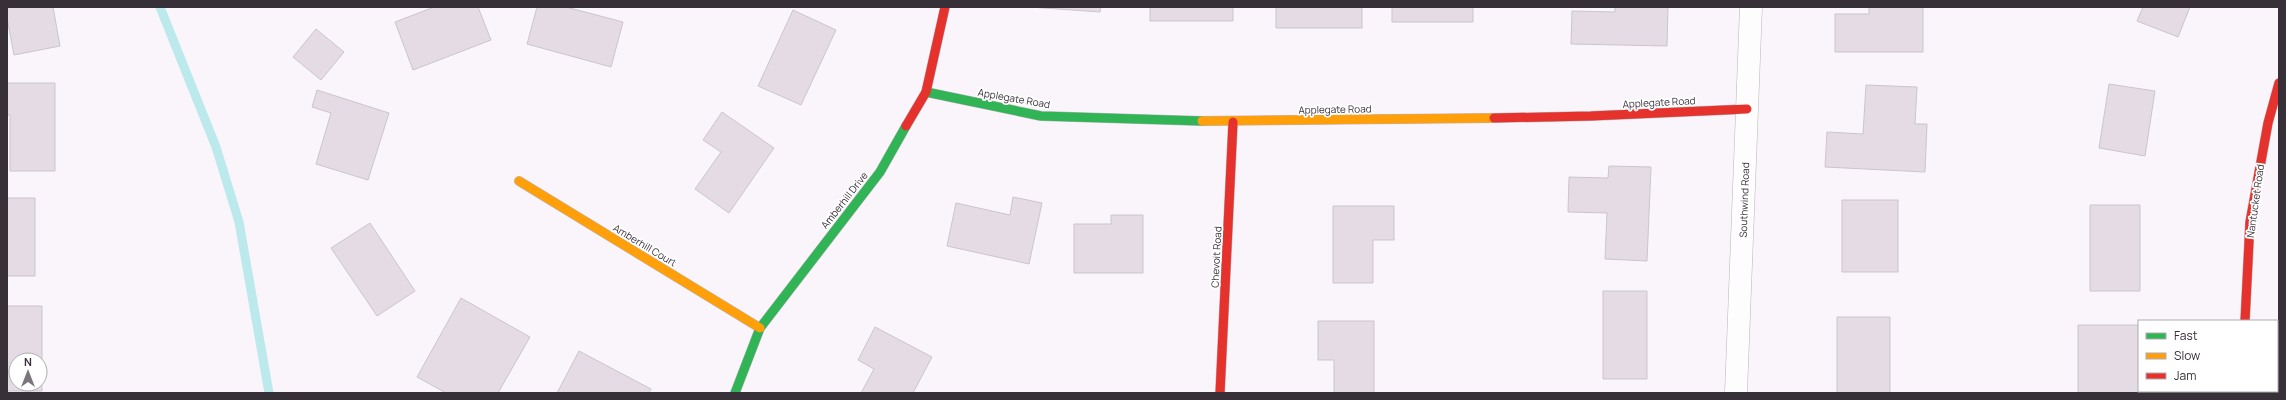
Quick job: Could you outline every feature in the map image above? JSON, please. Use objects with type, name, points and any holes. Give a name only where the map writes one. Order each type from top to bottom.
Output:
[{"type":"street","name":"Amberhill Drive","points":[[735,393],[760,328],[880,172],[926,92],[945,7]]},
{"type":"street","name":"Southwind Road","points":[[1736,393],[1751,7]]},
{"type":"street","name":"Nantucket Road","points":[[2244,320],[2250,222],[2268,123],[2279,83]]},
{"type":"street","name":"Applegate Road","points":[[926,92],[1041,116],[1233,122],[1592,116],[1748,108]]},
{"type":"street","name":"Chevoit Road","points":[[1220,393],[1233,122]]},
{"type":"street","name":"Amberhill Court","points":[[519,180],[760,328]]},
{"type":"building","points":[[7,7],[53,7],[60,46],[14,55],[7,18]]},
{"type":"building","points":[[434,7],[478,7],[491,40],[413,70],[395,22]]},
{"type":"building","points":[[537,7],[566,7],[623,22],[611,67],[527,44]]},
{"type":"building","points":[[1030,7],[1101,7],[1100,12]]},
{"type":"building","points":[[1150,7],[1233,7],[1233,21],[1150,21]]},
{"type":"building","points":[[1276,7],[1362,7],[1362,28],[1276,28]]},
{"type":"building","points":[[1392,7],[1473,7],[1473,22],[1392,22]]},
{"type":"building","points":[[1615,7],[1668,7],[1667,46],[1571,44],[1572,11],[1615,12]]},
{"type":"building","points":[[1869,7],[1923,7],[1923,52],[1835,52],[1835,14],[1869,14]]},
{"type":"building","points":[[2143,7],[2190,7],[2178,37],[2137,21]]},
{"type":"building","points":[[793,10],[836,30],[801,105],[758,86]]},
{"type":"building","points":[[316,29],[344,52],[321,80],[293,57]]},
{"type":"building","points":[[7,83],[55,83],[55,171],[10,171],[10,115],[7,115]]},
{"type":"building","points":[[2109,84],[2155,91],[2145,156],[2099,148]]},
{"type":"building","points":[[1866,85],[1917,87],[1915,124],[1927,124],[1925,172],[1825,167],[1827,132],[1863,134]]},
{"type":"building","points":[[317,90],[389,113],[368,180],[316,164],[331,113],[312,107]]},
{"type":"building","points":[[722,112],[774,148],[729,213],[695,189],[721,152],[703,140]]},
{"type":"building","points":[[1609,166],[1651,167],[1647,261],[1605,259],[1607,213],[1568,212],[1569,177],[1608,178]]},
{"type":"building","points":[[1013,197],[1042,203],[1029,264],[947,246],[956,203],[1010,215]]},
{"type":"building","points":[[7,198],[35,198],[35,276],[7,276]]},
{"type":"building","points":[[1842,200],[1898,200],[1898,272],[1842,272]]},
{"type":"building","points":[[2090,205],[2140,205],[2140,291],[2090,291]]},
{"type":"building","points":[[1333,206],[1394,206],[1394,240],[1373,240],[1373,283],[1333,283]]},
{"type":"building","points":[[1111,215],[1143,215],[1143,273],[1074,273],[1074,224],[1111,224]]},
{"type":"building","points":[[370,223],[415,291],[377,316],[331,248]]},
{"type":"building","points":[[1603,291],[1647,291],[1647,379],[1603,379]]},
{"type":"building","points":[[461,298],[530,337],[498,393],[446,393],[417,377]]},
{"type":"building","points":[[7,306],[42,306],[42,352],[8,352],[8,391]]},
{"type":"building","points":[[1837,317],[1890,317],[1890,393],[1837,393]]},
{"type":"building","points":[[1318,321],[1374,321],[1374,393],[1334,393],[1334,360],[1318,360]]},
{"type":"building","points":[[2078,325],[2138,325],[2138,392],[2140,393],[2078,393]]},
{"type":"building","points":[[875,327],[932,357],[913,393],[861,393],[874,369],[858,360]]},
{"type":"building","points":[[579,351],[651,389],[649,393],[557,393]]},
{"type":"waterway","points":[[160,7],[216,147],[239,222],[269,393]]},
{"type":"traffic: fast","points":[[926,92],[1041,116],[1202,121]]},
{"type":"traffic: fast","points":[[735,393],[760,328],[880,172],[906,126]]},
{"type":"traffic: slow","points":[[1202,121],[1494,118]]},
{"type":"traffic: slow","points":[[519,181],[760,328]]},
{"type":"traffic: jam","points":[[906,126],[926,92],[945,7]]},
{"type":"traffic: jam","points":[[2245,320],[2250,222],[2268,123],[2279,83]]},
{"type":"traffic: jam","points":[[1494,118],[1591,116],[1747,109]]},
{"type":"traffic: jam","points":[[1220,393],[1233,122]]}]
